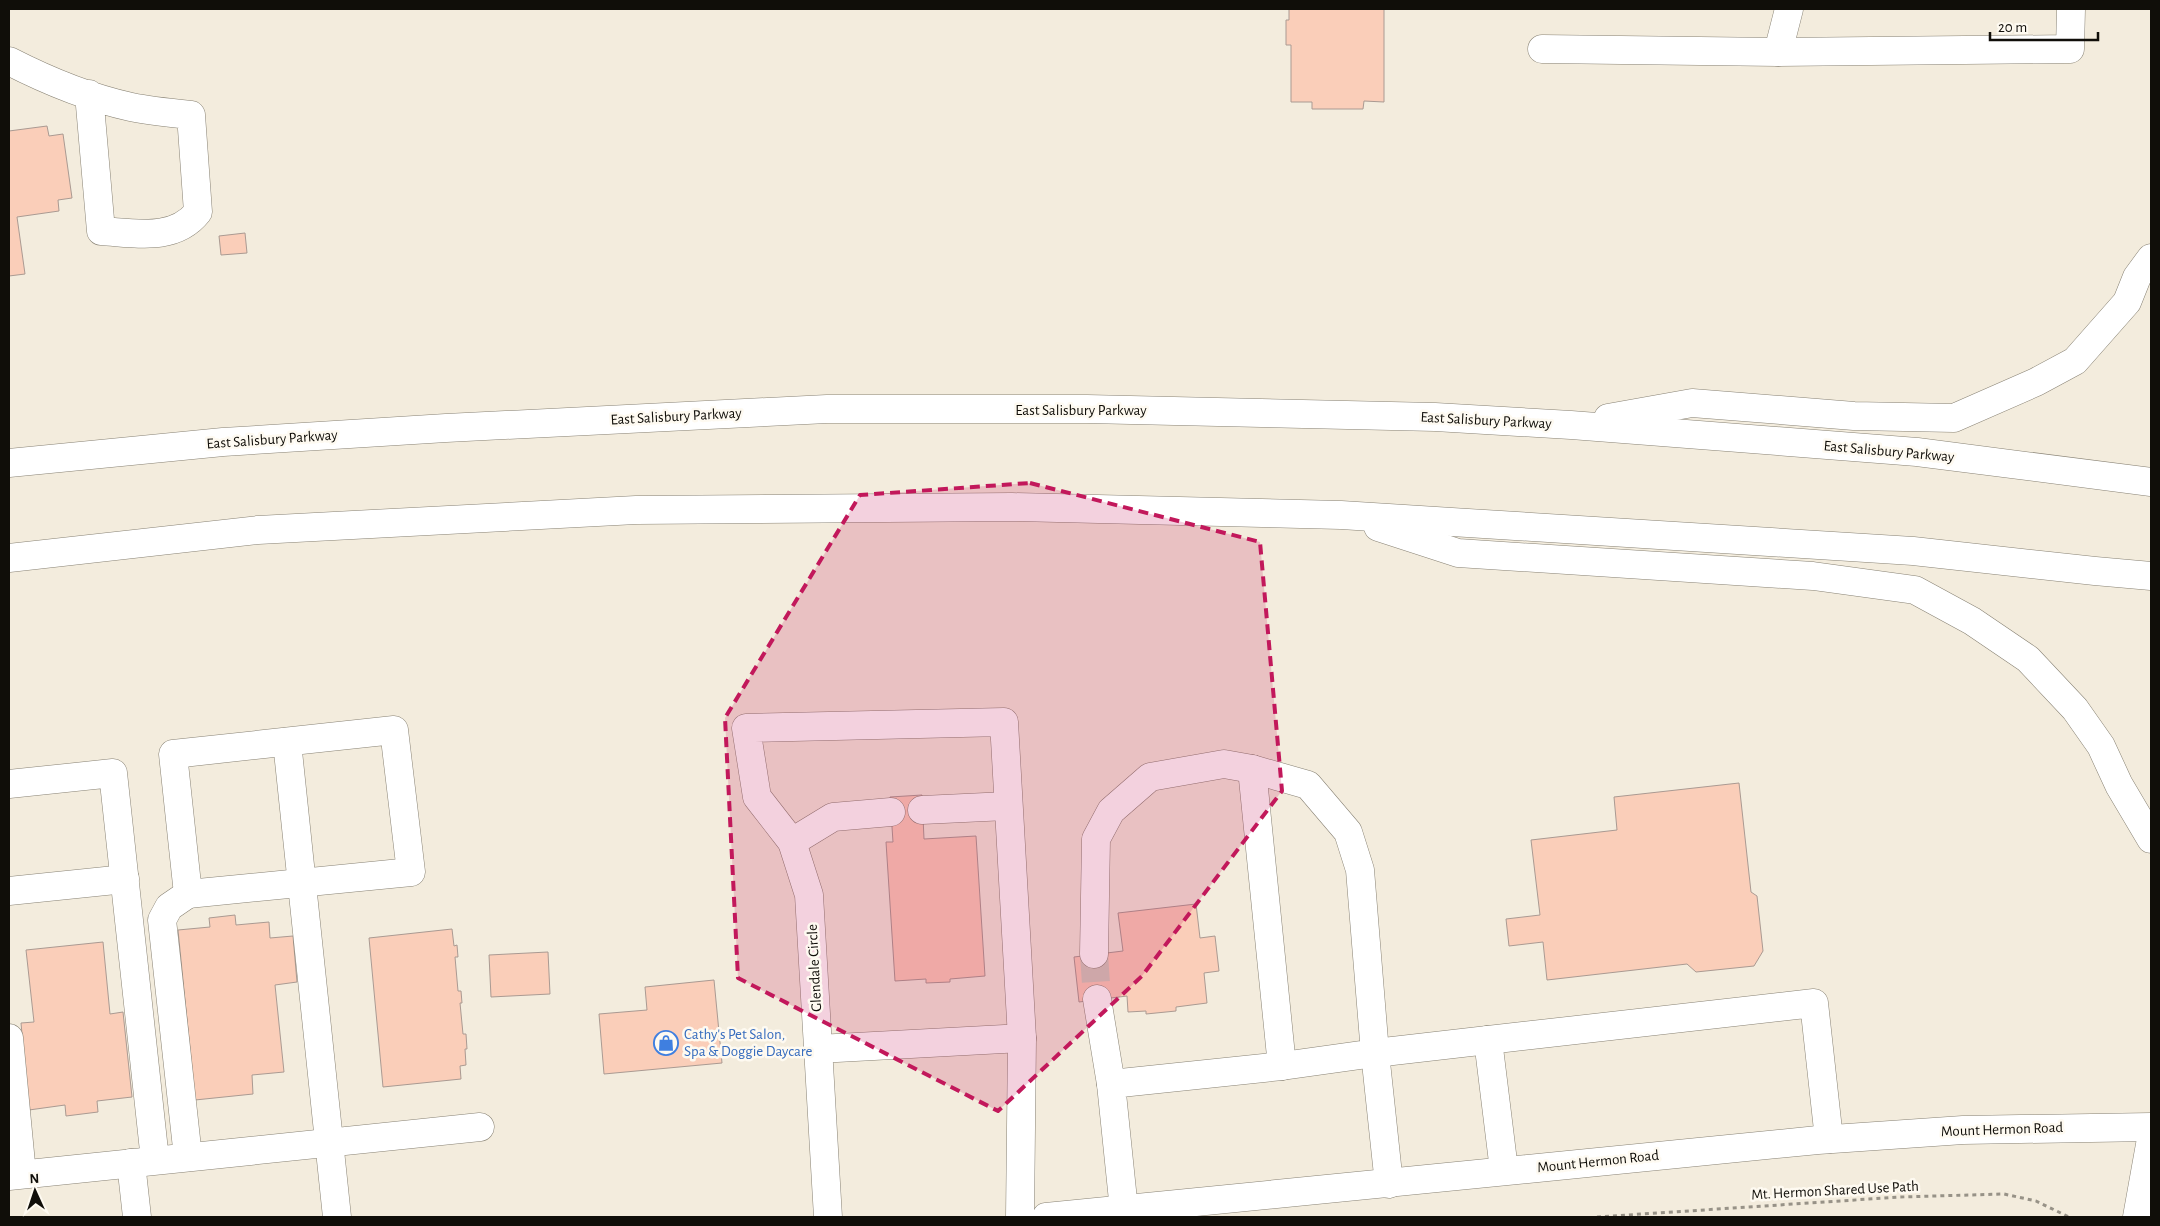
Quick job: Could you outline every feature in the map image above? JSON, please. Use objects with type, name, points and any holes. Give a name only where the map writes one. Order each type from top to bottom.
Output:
[{"type":"main road","points":[[1778,52],[1789,9]]},
{"type":"main road","points":[[1542,49],[1778,52],[2070,50],[2071,9]]},
{"type":"main road","points":[[9,61],[59,85],[89,94],[130,107],[191,115],[198,212],[190,222],[159,235],[101,231],[89,94]]},
{"type":"main road","points":[[1571,425],[1692,403],[1854,416],[1954,418],[2036,382],[2075,361],[2126,302],[2137,277],[2151,258]]},
{"type":"main road","name":"East Salisbury Parkway","points":[[9,463],[223,442],[446,428],[827,409],[1088,409],[1425,416],[1571,425],[1917,452],[2151,482]]},
{"type":"main road","points":[[9,558],[258,530],[636,510],[1012,507],[1341,514],[1913,551],[2095,572],[2151,576]]},
{"type":"main road","points":[[1341,514],[1458,553],[1813,576],[1915,590],[1972,621],[2028,659],[2075,709],[2101,746],[2119,785],[2151,839]]},
{"type":"main road","points":[[891,812],[833,817],[792,842],[757,797],[746,728],[1004,722],[1007,806],[1022,1038],[1020,1217]]},
{"type":"main road","points":[[188,894],[173,754],[394,730],[411,872],[188,894],[169,907],[162,920],[188,1157]]},
{"type":"main road","points":[[287,742],[337,1217]]},
{"type":"main road","points":[[1094,954],[1096,839],[1111,811],[1150,777],[1224,764],[1252,769],[1308,785],[1348,832],[1360,870],[1375,1053],[1389,1184]]},
{"type":"main road","points":[[1252,769],[1282,1066]]},
{"type":"main road","points":[[9,784],[113,773],[125,879],[143,1161],[137,1217]]},
{"type":"main road","points":[[922,810],[1007,806]]},
{"type":"main road","name":"Glendale Circle","points":[[792,842],[809,895],[828,1217]]},
{"type":"main road","points":[[9,891],[125,879]]},
{"type":"main road","points":[[1097,999],[1111,1084],[1124,1210]]},
{"type":"main road","points":[[1111,1084],[1282,1066],[1375,1053],[1814,1003],[1829,1139]]},
{"type":"main road","points":[[9,1038],[15,1175],[480,1127]]},
{"type":"main road","points":[[818,1048],[1022,1038]]},
{"type":"main road","points":[[1488,1040],[1504,1170]]},
{"type":"main road","name":"Mount Hermon Road","points":[[1046,1217],[1829,1139],[1963,1130],[2151,1127]]},
{"type":"main road","points":[[2137,1217],[2151,1138]]},
{"type":"path","name":"Mt. Hermon Shared Use Path","points":[[1597,1217],[1900,1197],[2004,1194],[2036,1201],[2070,1217]]},
{"type":"highlighted area","points":[[1030,483],[1260,542],[1282,791],[1142,976],[998,1111],[738,978],[725,718],[860,495]]},
{"type":"building","points":[[1289,9],[1384,9],[1384,102],[1364,101],[1363,109],[1312,109],[1312,102],[1291,102],[1291,45],[1286,45],[1286,20],[1289,20]]},
{"type":"building","points":[[47,126],[49,136],[63,134],[72,198],[58,200],[59,211],[17,217],[25,274],[9,276],[9,131]]},
{"type":"building","points":[[245,233],[247,253],[221,255],[219,236]]},
{"type":"building","points":[[1739,783],[1751,892],[1757,896],[1763,951],[1754,966],[1696,972],[1687,964],[1547,980],[1543,942],[1509,946],[1506,919],[1540,915],[1531,840],[1617,830],[1614,797]]},
{"type":"building","points":[[922,795],[924,839],[976,836],[985,976],[950,979],[950,982],[926,983],[926,979],[895,981],[886,842],[893,842],[890,797]]},
{"type":"building","points":[[1196,904],[1200,938],[1215,936],[1219,971],[1204,973],[1207,1003],[1176,1007],[1176,1011],[1146,1014],[1146,1011],[1128,1012],[1127,996],[1079,1002],[1074,957],[1123,951],[1118,913]]},
{"type":"building","points":[[235,915],[236,925],[269,922],[270,938],[293,936],[297,982],[275,985],[284,1072],[252,1075],[253,1094],[195,1100],[178,930],[210,927],[209,918]]},
{"type":"building","points":[[452,929],[454,946],[457,945],[458,957],[455,957],[458,991],[461,991],[462,1003],[460,1003],[463,1034],[466,1034],[467,1049],[465,1049],[466,1065],[460,1066],[461,1079],[383,1087],[369,938]]},
{"type":"building","points":[[103,942],[110,1014],[123,1012],[132,1097],[97,1101],[98,1112],[66,1116],[65,1105],[29,1110],[21,1023],[34,1022],[26,950]]},
{"type":"building","points":[[548,952],[550,994],[491,997],[489,955]]},
{"type":"building","points":[[714,980],[722,1063],[604,1074],[599,1014],[647,1010],[645,987]]},
{"type":"tunnel","points":[[1094,954],[1097,999]]},
{"type":"place","name":"Cathy's Pet Salon, Spa & Doggie Daycare","points":[[666,1043]]}]
